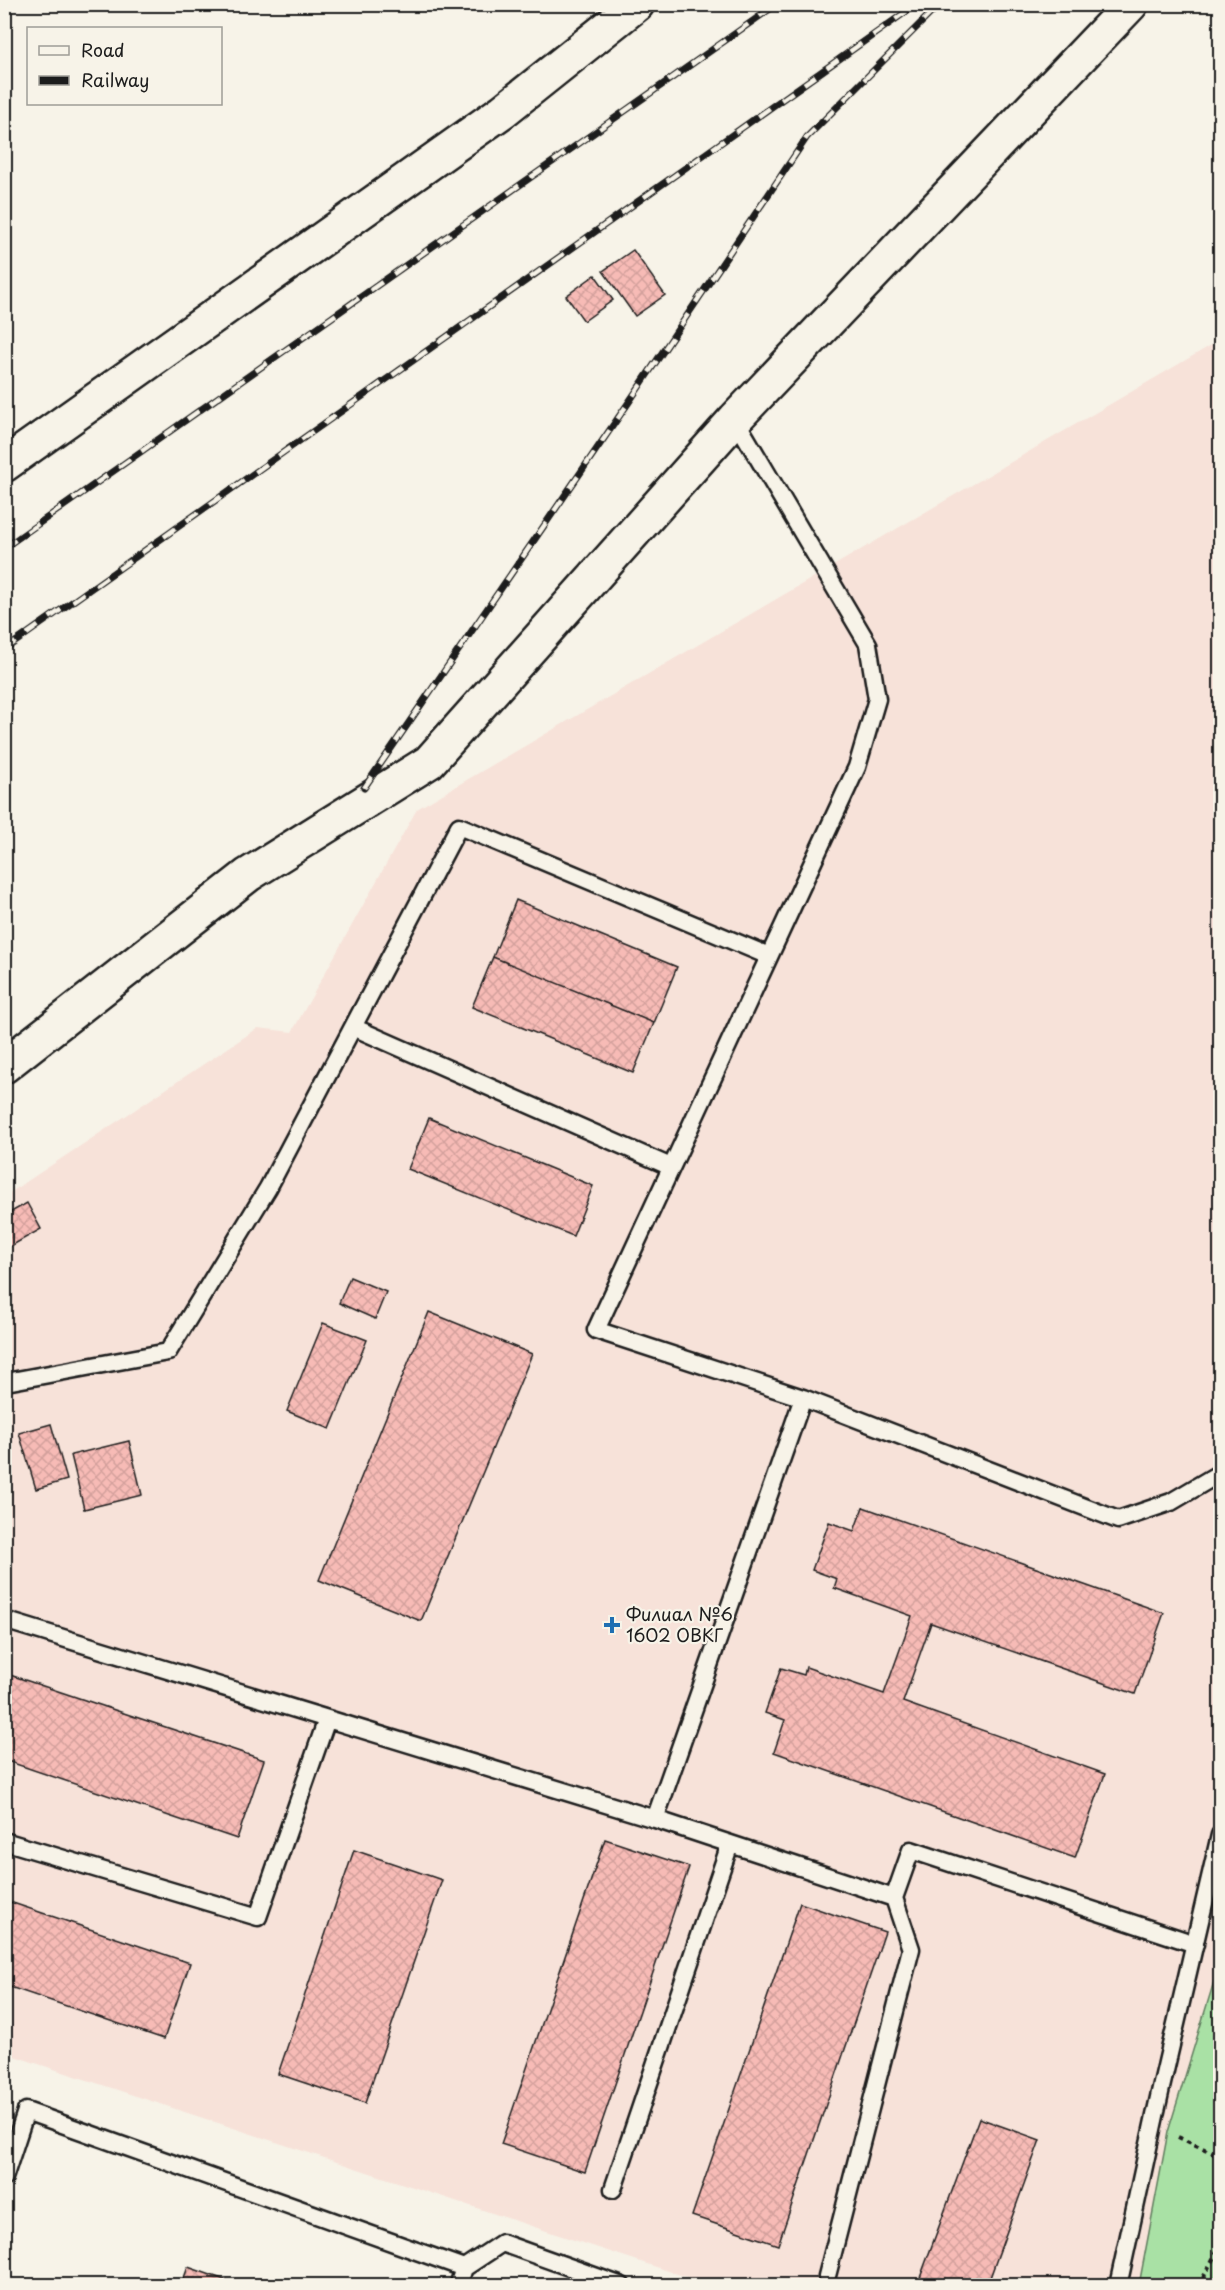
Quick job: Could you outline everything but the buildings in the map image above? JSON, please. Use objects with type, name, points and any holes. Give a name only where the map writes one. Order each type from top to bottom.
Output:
[{"type":"street","points":[[4,465],[503,111],[637,4]]},
{"type":"street","points":[[4,1066],[248,875],[429,762],[735,419],[1131,4]]},
{"type":"lane","points":[[735,419],[868,644],[877,699],[857,767],[596,1330],[803,1398],[1118,1520],[1171,1502],[1221,1473]]},
{"type":"lane","points":[[4,1384],[168,1352],[268,1188],[459,826],[769,956]]},
{"type":"lane","points":[[353,1027],[671,1167]]},
{"type":"lane","points":[[655,1820],[803,1398]]},
{"type":"lane","points":[[4,1620],[655,1820],[894,1898]]},
{"type":"lane","points":[[4,1841],[258,1917],[327,1719]]},
{"type":"lane","points":[[1118,2286],[1152,2126],[1221,1834]]},
{"type":"lane","points":[[613,2189],[730,1844]]},
{"type":"lane","points":[[827,2276],[911,1949],[894,1898],[911,1850],[1195,1944]]},
{"type":"lane","points":[[4,2178],[26,2111],[464,2268]]},
{"type":"lane","points":[[458,2286],[464,2268],[502,2243],[622,2286]]},
{"type":"path","points":[[1152,2126],[1221,2156]]},
{"type":"path","points":[[1199,2286],[1221,2245]]},
{"type":"shaded area","name":"Филиал №6 1602 ОВКГ","points":[[1220,340],[1220,2285],[711,2285],[5,2053],[5,1196],[258,1028],[292,1032],[417,809]]},
{"type":"green space","points":[[1220,1962],[1220,2285],[1139,2285],[1168,2132]]},
{"type":"railway","points":[[4,548],[777,4]]},
{"type":"railway","points":[[4,650],[917,4]]},
{"type":"railway","points":[[364,788],[629,402],[807,137],[940,4]]},
{"type":"place","name":"Филиал №6 1602 ОВКГ","points":[[612,1625]]}]
